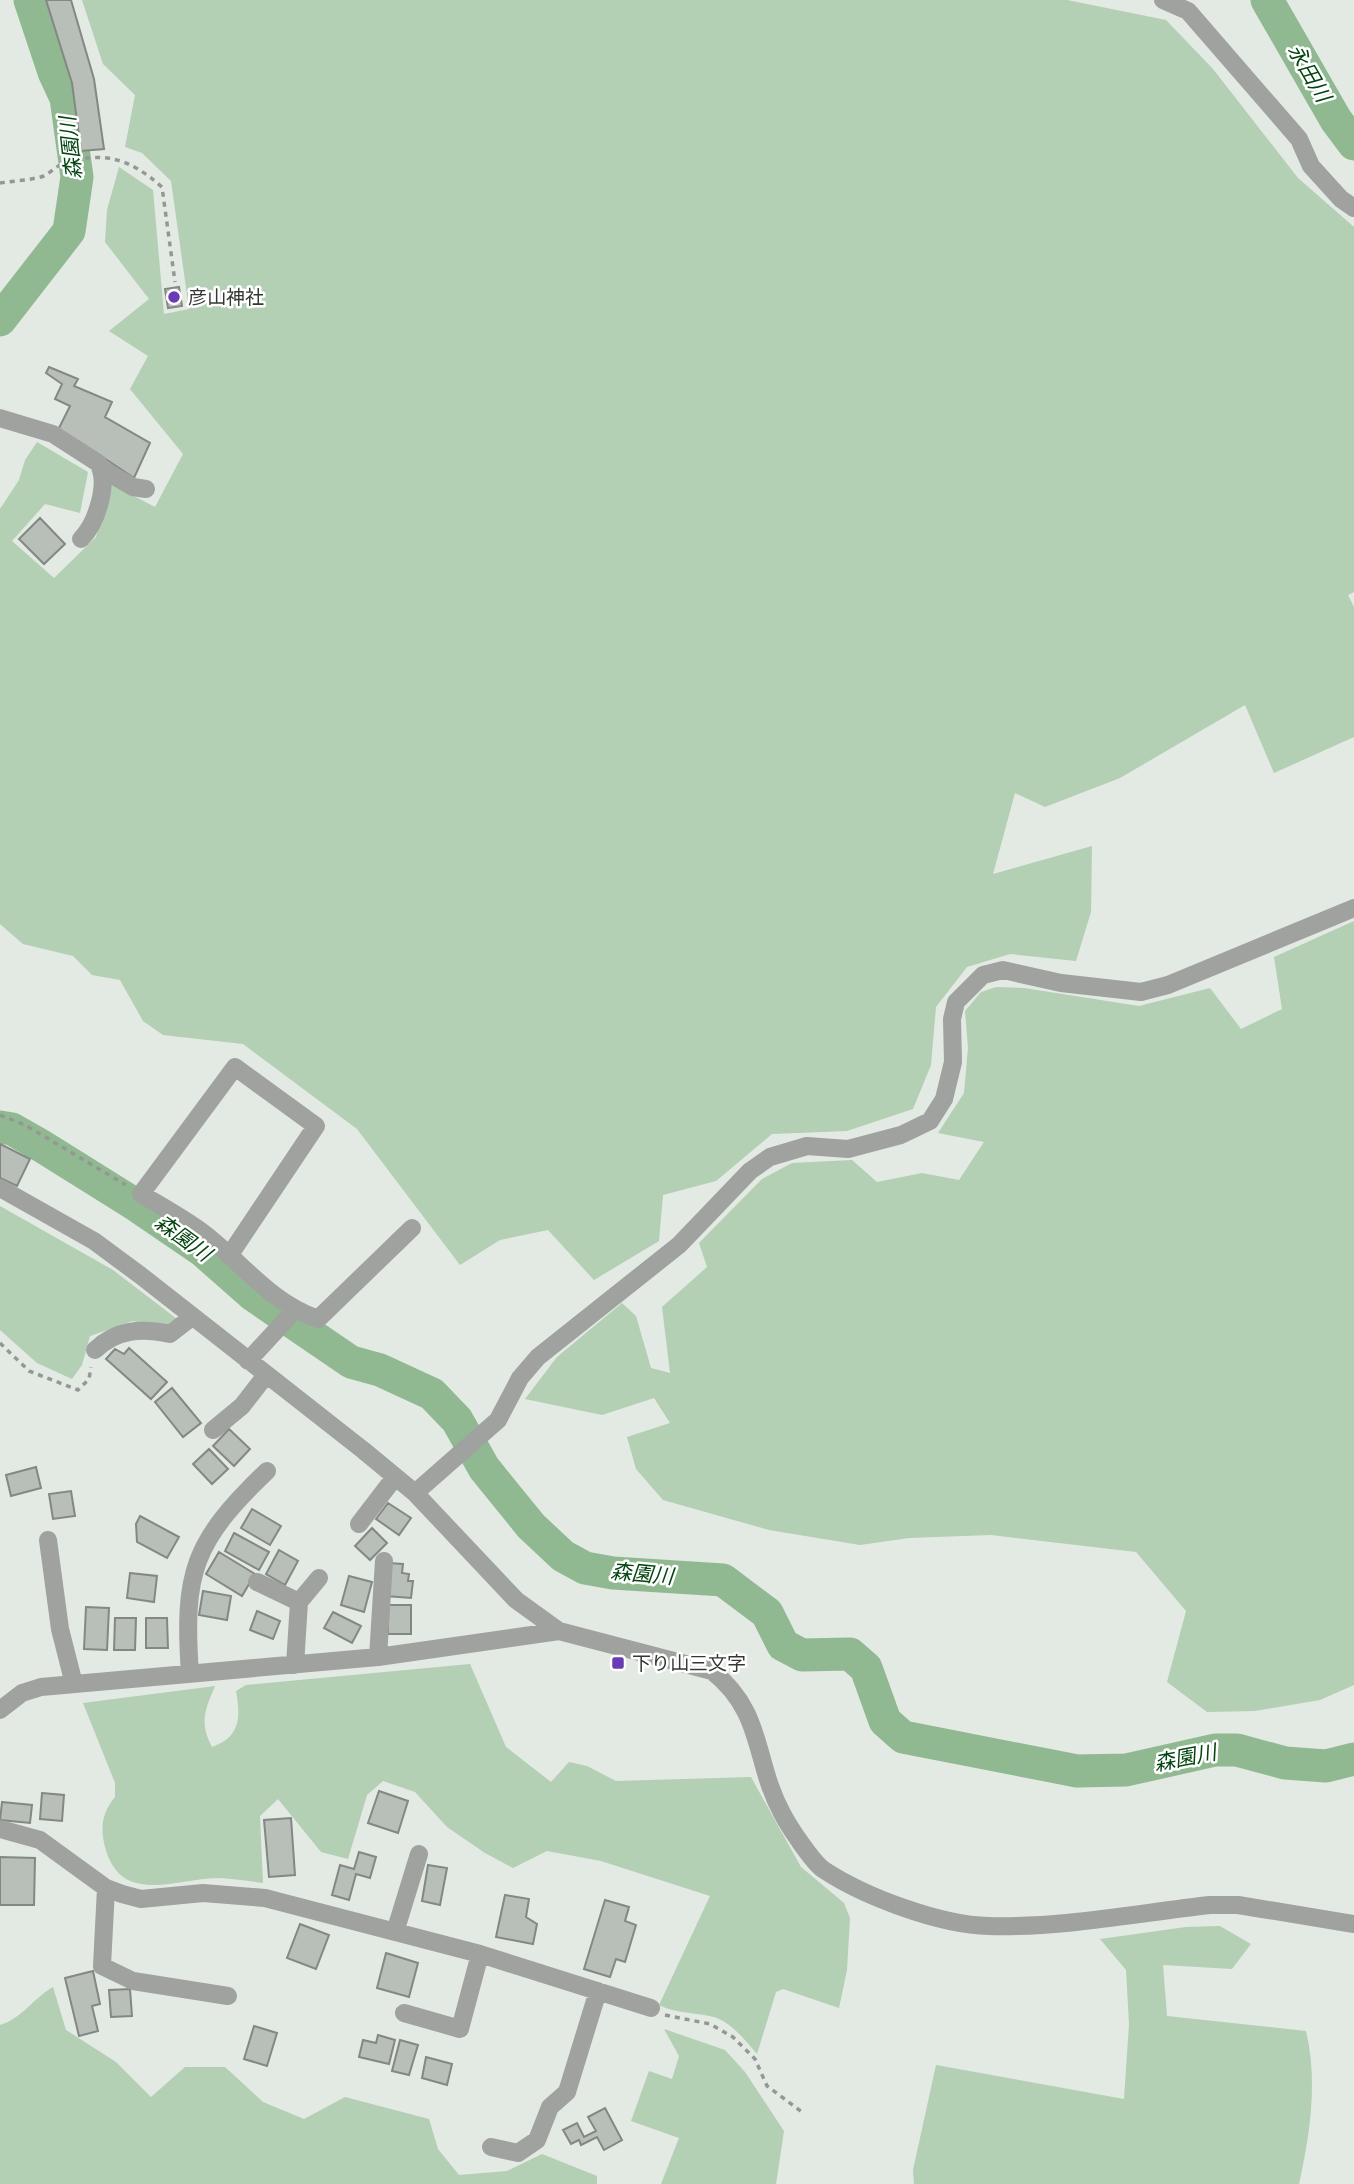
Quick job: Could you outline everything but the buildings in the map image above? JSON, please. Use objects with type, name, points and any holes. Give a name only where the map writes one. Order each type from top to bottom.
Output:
[{"type":"street","points":[[1163,0],[1188,11],[1299,139],[1311,166],[1341,199],[1354,208]]},
{"type":"street","points":[[0,418],[53,434],[98,463],[102,469],[134,487],[146,489]]},
{"type":"street","points":[[81,539],[90,529],[94,518],[102,469]]},
{"type":"street","points":[[415,1493],[498,1420],[520,1378],[538,1357],[679,1245],[750,1171],[770,1157],[807,1146],[848,1149],[901,1135],[930,1121],[944,1099],[953,1062],[952,1019],[956,1002],[983,975],[1003,970],[1061,983],[1141,992],[1181,981],[1354,908]]},
{"type":"street","points":[[229,1256],[316,1126],[235,1068],[141,1194],[201,1231],[267,1292],[293,1311],[318,1320],[412,1228]]},
{"type":"street","points":[[0,1188],[94,1241],[395,1477],[415,1493],[516,1600],[559,1631],[712,1671],[732,1687],[748,1711],[767,1776],[783,1816],[822,1869],[877,1898],[945,1919],[985,1927],[1023,1926],[1210,1905],[1238,1905],[1354,1924]]},
{"type":"street","points":[[248,1361],[293,1311]]},
{"type":"street","points":[[95,1350],[107,1339],[137,1329],[170,1334],[192,1317]]},
{"type":"street","points":[[213,1430],[242,1406],[266,1375]]},
{"type":"street","points":[[190,1674],[186,1618],[194,1569],[205,1542],[228,1508],[267,1471]]},
{"type":"street","points":[[359,1524],[395,1477]]},
{"type":"street","points":[[48,1540],[61,1629],[74,1684]]},
{"type":"street","points":[[378,1657],[384,1561]]},
{"type":"street","points":[[295,1665],[299,1602],[319,1578]]},
{"type":"street","points":[[257,1582],[299,1602]]},
{"type":"street","points":[[0,1710],[22,1693],[41,1687],[378,1657],[559,1631]]},
{"type":"street","points":[[0,1829],[40,1840],[106,1888],[141,1899],[239,1894],[480,1954],[651,2008]]},
{"type":"street","points":[[395,1932],[419,1854]]},
{"type":"street","points":[[106,1888],[102,1966],[133,1981],[228,1996]]},
{"type":"street","points":[[404,2012],[460,2029],[480,1954]]},
{"type":"street","points":[[491,2147],[518,2153],[537,2140],[550,2107],[567,2092],[598,1991]]},
{"type":"path","points":[[0,183],[44,175],[63,164],[106,156],[141,169],[162,187],[175,282]]},
{"type":"path","points":[[0,1115],[25,1125],[141,1194]]},
{"type":"path","points":[[0,1343],[29,1371],[78,1390],[89,1379],[95,1350]]},
{"type":"path","points":[[651,2008],[668,2017],[710,2024],[733,2037],[755,2059],[767,2086],[802,2112]]},
{"type":"green space","points":[[82,0],[1067,0],[1166,20],[1213,69],[1298,178],[1354,227],[1354,592],[1348,595],[1354,607],[1354,737],[1274,773],[1245,705],[1120,778],[1045,807],[1015,793],[993,874],[1092,846],[1091,912],[1076,961],[1010,954],[967,967],[936,1007],[931,1065],[913,1109],[847,1131],[772,1134],[716,1181],[663,1195],[659,1241],[594,1280],[548,1230],[500,1240],[460,1265],[357,1129],[243,1044],[163,1035],[143,1021],[120,980],[92,975],[73,956],[23,944],[0,924],[0,509],[19,480],[25,460],[37,442],[88,472],[80,513],[45,504],[12,541],[54,578],[96,537],[109,483],[155,507],[183,454],[130,389],[148,356],[109,331],[149,299],[105,242],[107,210],[119,167],[153,190],[164,314],[189,309],[171,181],[142,153],[125,147],[135,95],[103,64]]},
{"type":"green space","points":[[1354,921],[1354,1685],[1320,1700],[1255,1711],[1207,1712],[1167,1682],[1186,1611],[1136,1552],[991,1535],[909,1538],[860,1545],[769,1530],[663,1500],[636,1469],[627,1437],[670,1423],[654,1398],[602,1415],[525,1399],[557,1357],[622,1303],[636,1316],[651,1368],[670,1373],[662,1307],[707,1267],[699,1243],[762,1179],[792,1163],[852,1160],[877,1182],[922,1173],[959,1180],[984,1142],[938,1133],[964,1093],[968,1048],[965,1011],[981,992],[996,987],[1024,988],[1139,1006],[1210,988],[1241,1029],[1282,1009],[1274,957]]},
{"type":"green space","points":[[0,1206],[113,1270],[177,1319],[163,1327],[133,1321],[90,1336],[82,1365],[72,1379],[37,1363],[0,1330]]},
{"type":"green space","points":[[470,1664],[506,1747],[551,1782],[569,1762],[587,1766],[616,1781],[751,1777],[801,1867],[844,1903],[850,1918],[847,1970],[839,2008],[783,1989],[776,1992],[757,2054],[738,2032],[720,2019],[659,2005],[710,1896],[601,1861],[547,1851],[513,1868],[447,1827],[415,1792],[383,1781],[367,1795],[348,1859],[321,1852],[278,1799],[260,1816],[263,1883],[220,1878],[152,1885],[137,1883],[124,1877],[113,1866],[105,1847],[103,1827],[107,1809],[115,1797],[115,1783],[83,1703],[215,1686],[205,1716],[206,1730],[212,1747],[233,1732],[238,1718],[236,1691],[246,1685]]},
{"type":"green space","points":[[1220,1926],[1251,1944],[1232,1969],[1163,1965],[1167,2016],[1306,2031],[1312,2088],[1299,2184],[914,2184],[913,2170],[936,2065],[1124,2099],[1129,2024],[1126,1970],[1100,1939],[1186,1927]]},
{"type":"green space","points":[[53,1987],[66,2030],[116,2062],[151,2097],[185,2067],[225,2067],[263,2102],[304,2119],[345,2097],[429,2119],[438,2149],[459,2175],[507,2171],[542,2154],[597,2176],[597,2184],[0,2184],[0,2025],[21,2013]]},
{"type":"green space","points":[[664,2029],[725,2050],[745,2072],[784,2131],[776,2184],[661,2184],[679,2138],[631,2121],[649,2071],[672,2079],[679,2056]]},
{"type":"waterway","name":"森園川","points":[[0,320],[69,231],[77,177],[66,98],[54,72],[30,0]]},
{"type":"waterway","name":"永田川","points":[[1267,0],[1336,120],[1354,144]]},
{"type":"waterway","name":"森園川","points":[[0,1127],[12,1129],[40,1145],[136,1205],[202,1250],[253,1295],[351,1362],[380,1370],[432,1394],[457,1420],[484,1468],[531,1526],[563,1556],[585,1568],[613,1573],[723,1580],[767,1613],[783,1645],[802,1655],[850,1654],[866,1668],[885,1721],[903,1737],[1077,1771],[1126,1770],[1215,1750],[1237,1750],[1285,1763],[1326,1766],[1354,1759]]},
{"type":"place","name":"彦山神社","points":[[174,297]]},
{"type":"place","name":"下り山三文字","points":[[618,1663]]}]
